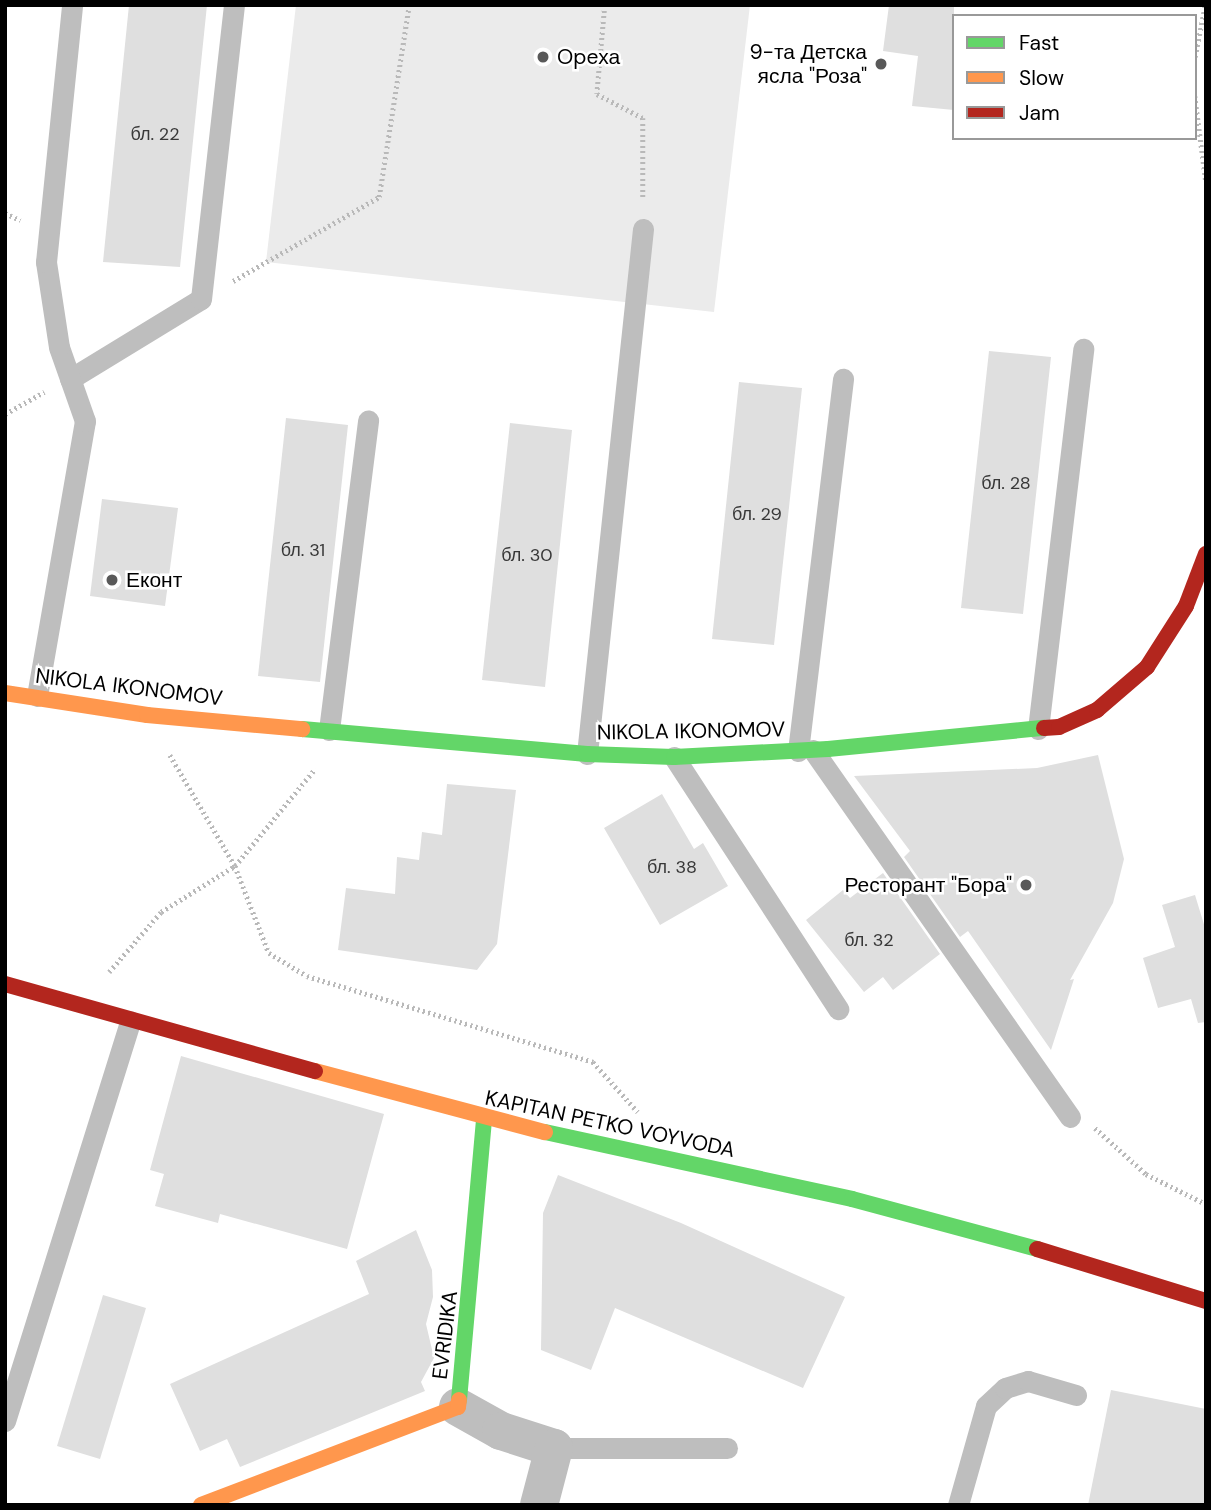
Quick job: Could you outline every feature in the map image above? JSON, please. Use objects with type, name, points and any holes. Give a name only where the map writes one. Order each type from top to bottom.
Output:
[{"type":"street","name":"NIKOLA IKONOMOV","points":[[5,693],[147,715],[587,754],[674,757],[806,750],[1059,727],[1097,710],[1147,667],[1186,607],[1206,554]]},
{"type":"street","name":"KAPITAN PETKO VOYVODA","points":[[5,984],[484,1119],[680,1159],[1025,1245],[1206,1301]]},
{"type":"street","name":"EVRIDIKA","points":[[201,1505],[458,1407],[473,1277],[484,1119]]},
{"type":"street","points":[[458,1407],[501,1430],[554,1448],[539,1505]]},
{"type":"lane","points":[[37,696],[85,421],[59,347],[46,262],[72,5]]},
{"type":"lane","points":[[70,379],[201,299],[234,5]]},
{"type":"lane","points":[[587,754],[643,229]]},
{"type":"lane","points":[[1038,729],[1083,349]]},
{"type":"lane","points":[[843,379],[806,750],[1070,1117]]},
{"type":"lane","points":[[329,730],[368,420]]},
{"type":"lane","points":[[674,757],[838,1009]]},
{"type":"lane","points":[[5,1421],[130,1021]]},
{"type":"lane","points":[[958,1505],[986,1406],[1005,1388],[1028,1381],[1076,1395]]},
{"type":"lane","points":[[554,1448],[727,1448]]},
{"type":"path","points":[[201,299],[379,197],[409,5]]},
{"type":"path","points":[[605,5],[597,94],[643,118],[643,229]]},
{"type":"path","points":[[1197,47],[1205,5]]},
{"type":"path","points":[[1197,112],[1206,182]]},
{"type":"path","points":[[5,414],[70,379]]},
{"type":"path","points":[[147,715],[234,866],[269,953],[307,976],[593,1062],[680,1159]]},
{"type":"path","points":[[81,1005],[161,912],[234,866],[322,762]]},
{"type":"shaded area","points":[[296,5],[750,5],[714,312],[266,262]]},
{"type":"building","points":[[129,5],[207,5],[180,267],[103,262]]},
{"type":"building","points":[[889,5],[954,5],[952,110],[912,106],[918,56],[883,51]]},
{"type":"building","points":[[989,351],[1051,357],[1023,614],[961,608]]},
{"type":"building","points":[[739,382],[802,388],[774,645],[712,639]]},
{"type":"building","points":[[286,418],[348,425],[320,682],[258,676]]},
{"type":"building","points":[[510,423],[572,430],[545,687],[482,680]]},
{"type":"building","points":[[102,499],[178,508],[165,606],[90,596]]},
{"type":"building","name":"Ресторант \"Бора\"","points":[[1098,755],[1124,859],[1113,903],[1070,980],[1074,979],[1051,1050],[968,931],[960,937],[904,857],[910,851],[854,776],[1037,768]]},
{"type":"building","points":[[447,784],[516,790],[497,944],[477,970],[338,950],[346,888],[395,894],[397,857],[419,860],[422,832],[442,835]]},
{"type":"building","points":[[662,794],[694,849],[703,843],[728,886],[660,925],[604,828]]},
{"type":"building","points":[[883,873],[940,954],[893,990],[883,977],[864,992],[806,920],[843,890],[850,898]]},
{"type":"building","points":[[1195,895],[1206,931],[1206,1022],[1198,1023],[1191,999],[1158,1008],[1143,958],[1175,947],[1162,905]]},
{"type":"building","points":[[181,1056],[384,1114],[347,1249],[220,1214],[218,1223],[155,1206],[164,1174],[150,1170]]},
{"type":"building","points":[[558,1175],[681,1223],[845,1297],[803,1388],[615,1308],[591,1370],[541,1350],[543,1213]]},
{"type":"building","points":[[416,1230],[432,1270],[433,1297],[426,1324],[434,1358],[421,1382],[425,1391],[240,1467],[227,1439],[200,1451],[170,1384],[369,1294],[356,1261]]},
{"type":"building","points":[[103,1295],[146,1308],[100,1459],[57,1446]]},
{"type":"building","points":[[1111,1390],[1206,1409],[1206,1505],[1088,1505]]},
{"type":"traffic: fast","points":[[302,729],[587,754],[674,757],[828,749],[1044,728]]},
{"type":"traffic: fast","points":[[459,1400],[484,1119]]},
{"type":"traffic: fast","points":[[545,1132],[852,1199],[1037,1249]]},
{"type":"traffic: slow","points":[[5,693],[147,715],[302,729]]},
{"type":"traffic: slow","points":[[315,1071],[545,1132]]},
{"type":"traffic: slow","points":[[201,1505],[458,1407],[459,1400]]},
{"type":"traffic: jam","points":[[1044,728],[1059,727],[1097,710],[1147,667],[1186,606],[1206,554]]},
{"type":"traffic: jam","points":[[5,984],[315,1071]]},
{"type":"traffic: jam","points":[[1037,1249],[1206,1301]]},
{"type":"place","name":"Opeха","points":[[543,57]]},
{"type":"place","name":"9-та Детска ясла \"Роза\"","points":[[881,64]]},
{"type":"place","name":"Еконт","points":[[112,580]]},
{"type":"place","name":"Ресторант \"Бора\"","points":[[1026,885]]}]
